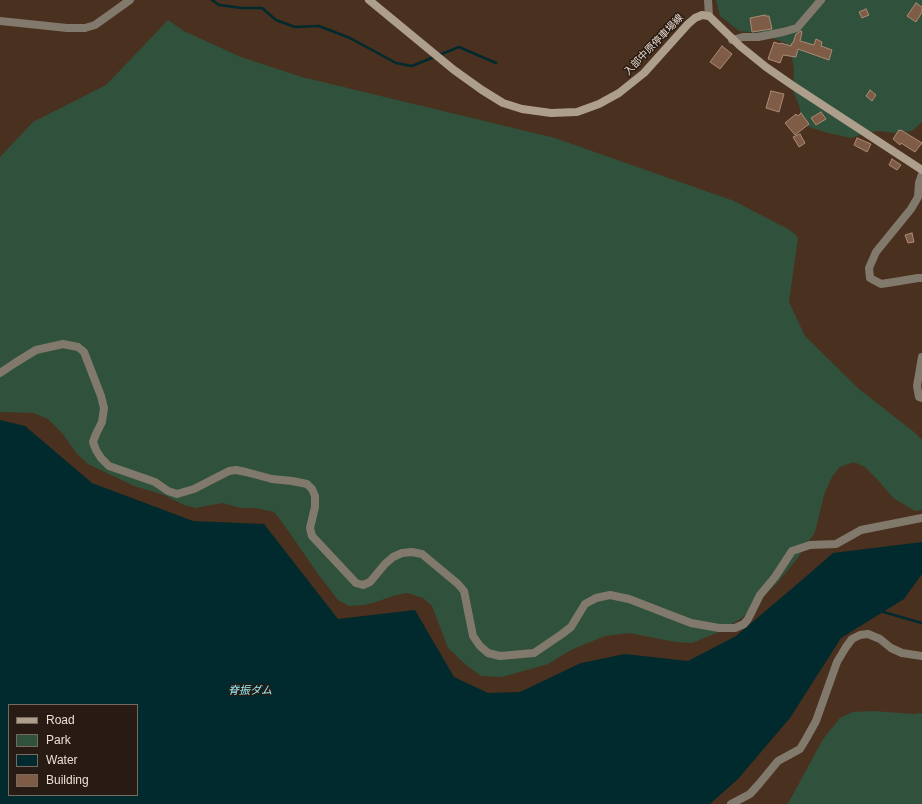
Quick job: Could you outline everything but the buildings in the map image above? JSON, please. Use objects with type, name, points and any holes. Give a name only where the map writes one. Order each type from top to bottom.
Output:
[{"type":"main road","name":"入部中原停車場線","points":[[369,0],[454,70],[482,90],[503,103],[522,109],[551,113],[577,112],[599,104],[619,93],[644,73],[695,18],[702,14],[709,16]]},
{"type":"main road","points":[[709,16],[732,40],[766,67],[922,170]]},
{"type":"street","points":[[0,21],[67,28],[85,28],[95,25],[130,0]]},
{"type":"street","points":[[708,0],[709,16]]},
{"type":"street","points":[[732,40],[758,37],[797,28],[821,0]]},
{"type":"street","points":[[922,174],[919,183],[918,197],[911,209],[876,252],[869,268],[870,278],[881,284],[922,278]]},
{"type":"street","points":[[0,373],[36,350],[63,344],[78,347],[84,352],[101,396],[104,408],[102,422],[93,442],[101,458],[109,466],[155,482],[168,491],[177,494],[194,488],[229,471],[236,470],[272,479],[307,484],[312,489],[315,496],[315,507],[310,528],[312,536],[356,583],[363,585],[370,582],[385,564],[393,557],[402,553],[412,552],[422,554],[458,584],[464,591],[473,636],[480,646],[488,653],[500,656],[534,653],[571,627],[585,604],[596,598],[610,595],[629,599],[691,623],[719,628],[735,628],[744,624],[748,619],[760,595],[775,577],[792,551],[810,545],[836,544],[861,530],[922,518]]},
{"type":"street","points":[[922,357],[917,386],[919,397],[922,398]]},
{"type":"street","points":[[731,804],[750,794],[778,761],[800,749],[816,721],[836,662],[852,640],[860,635],[868,634],[880,639],[891,648],[902,653],[922,656]]},
{"type":"green space","points":[[716,0],[922,0],[922,122],[912,131],[895,133],[879,131],[866,133],[851,138],[809,127],[802,120],[799,105],[793,91],[794,68],[790,49],[786,43],[758,33],[739,31],[720,16]]},
{"type":"green space","points":[[168,20],[184,31],[241,57],[302,77],[555,138],[734,201],[788,229],[798,238],[789,302],[805,336],[859,389],[922,440],[922,510],[915,511],[893,498],[865,467],[854,462],[840,467],[832,477],[824,495],[815,532],[797,559],[778,582],[742,618],[719,632],[692,643],[675,642],[629,633],[605,636],[571,650],[548,664],[502,677],[481,676],[466,665],[448,648],[432,606],[423,598],[407,593],[373,603],[349,606],[338,600],[274,512],[256,508],[241,508],[222,503],[196,508],[184,505],[164,495],[134,486],[88,464],[77,454],[62,433],[48,419],[33,413],[0,412],[0,157],[33,122],[106,85]]},
{"type":"green space","points":[[874,711],[914,714],[922,713],[922,804],[787,804],[823,739],[840,718],[853,712]]},
{"type":"water","name":"脊振ダム","points":[[0,420],[25,426],[92,483],[193,521],[264,524],[338,619],[415,610],[454,677],[488,693],[520,692],[581,663],[625,654],[688,661],[736,636],[833,553],[922,542],[922,574],[904,599],[841,638],[790,718],[738,779],[710,804],[0,804]]},
{"type":"waterway","points":[[212,0],[219,5],[242,8],[262,8],[276,20],[295,27],[319,26],[350,38],[396,63],[412,66],[434,57]]},
{"type":"waterway","points":[[439,55],[459,47],[496,63]]},
{"type":"waterway","points":[[880,611],[922,623]]}]
